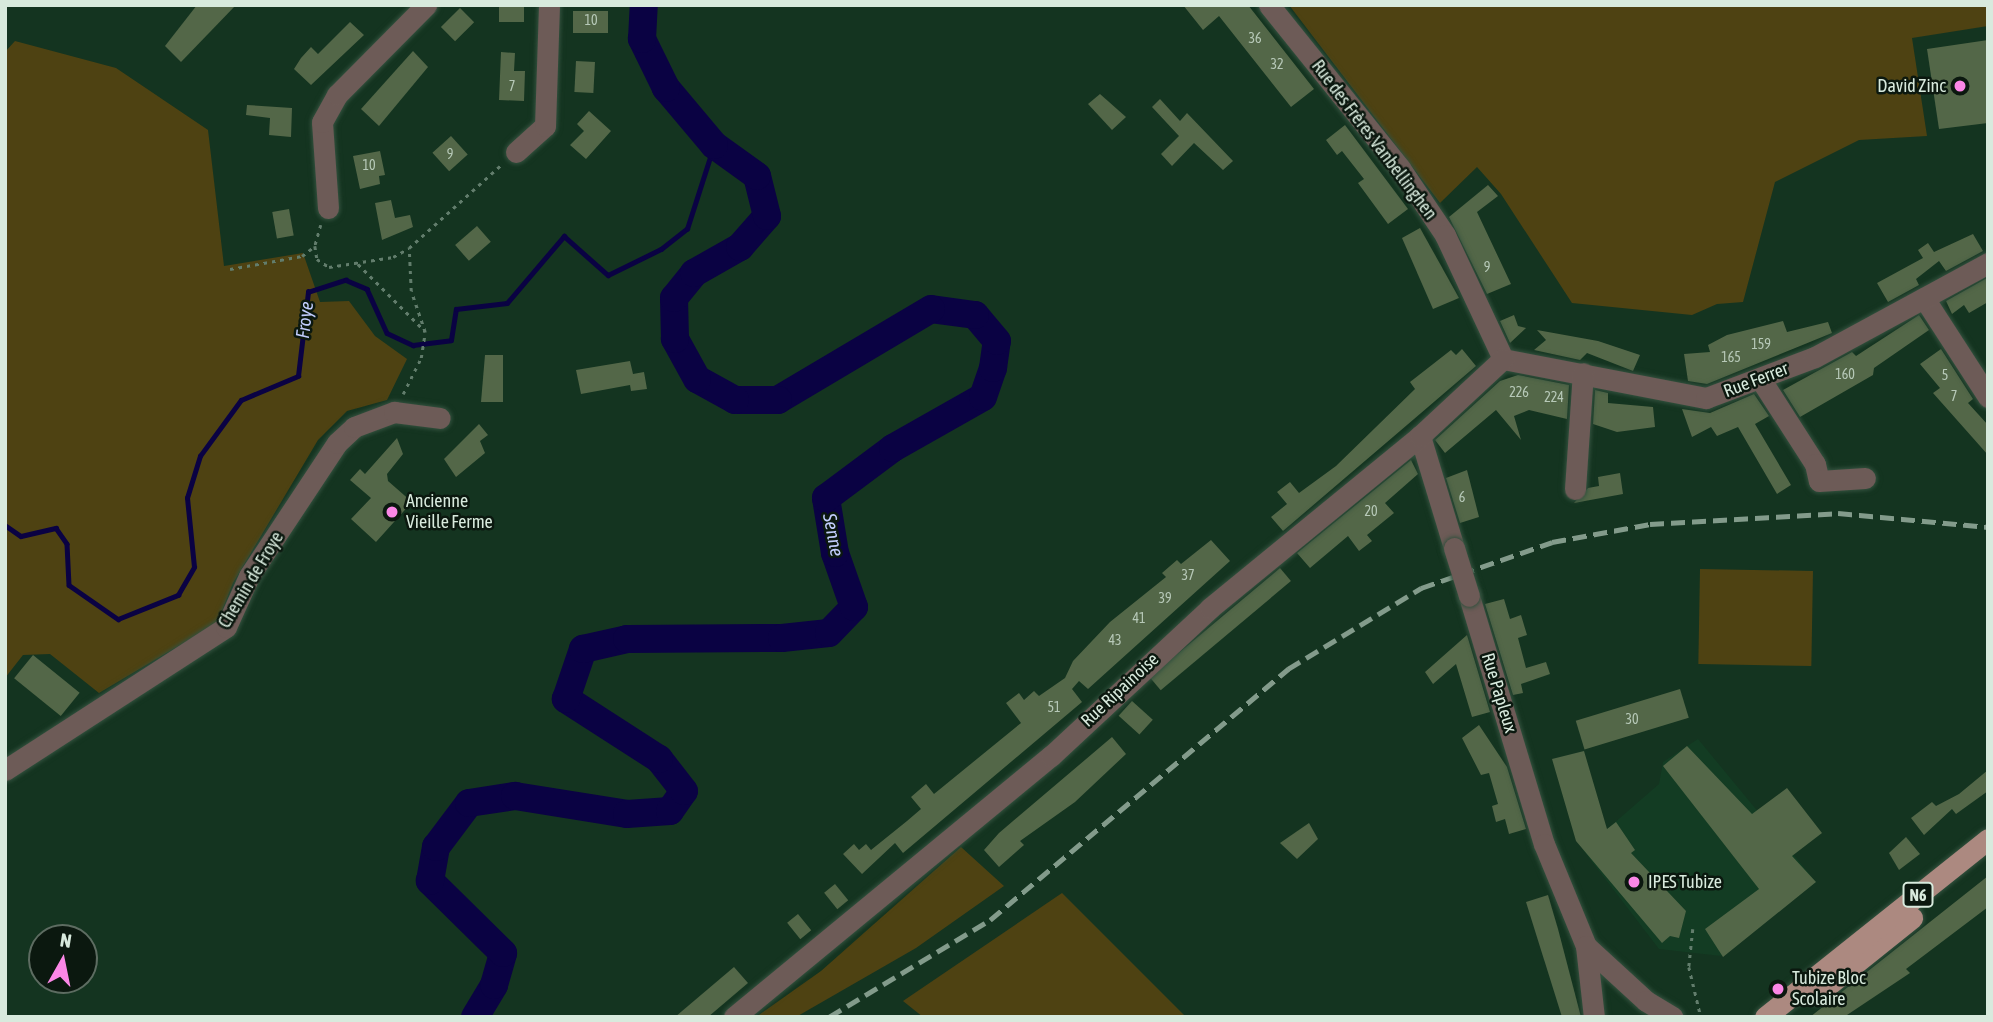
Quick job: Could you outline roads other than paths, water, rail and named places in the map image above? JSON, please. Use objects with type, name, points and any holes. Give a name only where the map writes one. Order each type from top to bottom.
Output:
[{"type":"main road","name":"N6","points":[[1765,1017],[1988,839]]},
{"type":"main road","name":"N6","points":[[1788,1017],[1988,858]]},
{"type":"street","points":[[328,208],[322,122],[338,95],[426,5]]},
{"type":"street","points":[[516,152],[545,126],[549,5]]},
{"type":"street","name":"Rue des Frères Vanbellinghen","points":[[1269,5],[1400,168],[1438,224],[1503,359]]},
{"type":"street","name":"Rue Ferrer","points":[[1503,359],[1706,398],[1761,380],[1988,263]]},
{"type":"street","points":[[1924,298],[1988,397]]},
{"type":"street","name":"Rue Ripainoise","points":[[734,1017],[958,835],[1210,608],[1420,436],[1503,359]]},
{"type":"street","points":[[1575,489],[1583,373]]},
{"type":"street","points":[[1761,380],[1815,464],[1819,481],[1865,478]]},
{"type":"street","name":"Chemin de Froye","points":[[5,770],[226,627],[249,576],[337,443],[354,426],[394,412],[440,418]]},
{"type":"street","name":"Rue Papleux","points":[[1420,436],[1544,844],[1586,946],[1594,1017]]},
{"type":"street","name":"Rue Papleux","points":[[1586,946],[1646,1001],[1673,1017]]},
{"type":"waterway","name":"Senne","points":[[475,1017],[494,985],[503,953],[430,881],[436,847],[469,803],[515,796],[627,814],[670,811],[684,791],[659,759],[566,699],[583,649],[627,639],[782,638],[829,633],[854,607],[835,553],[826,498],[893,448],[983,397],[993,368],[997,341],[975,315],[931,309],[778,400],[735,400],[697,379],[675,339],[674,298],[694,273],[740,247],[767,216],[757,176],[714,145],[666,88],[642,39],[644,5]]},
{"type":"waterway","name":"Froye","points":[[5,525],[21,536],[56,528],[67,544],[69,585],[118,619],[178,595],[194,567],[187,498],[200,456],[241,400],[298,376],[308,292],[346,280],[367,289],[387,333],[413,345],[451,340],[456,309],[507,303],[564,236],[608,275],[661,249],[687,229],[714,145]]},
{"type":"railway","points":[[829,1017],[990,920],[1288,669],[1421,588],[1552,542],[1650,524],[1838,513],[1988,527]]},
{"type":"place","name":"David Zinc","points":[[1960,86]]},
{"type":"place","name":"Ancienne Vieille Ferme","points":[[392,512]]},
{"type":"place","name":"IPES Tubize","points":[[1634,882]]},
{"type":"place","name":"Tubize Bloc Scolaire","points":[[1778,989]]}]
